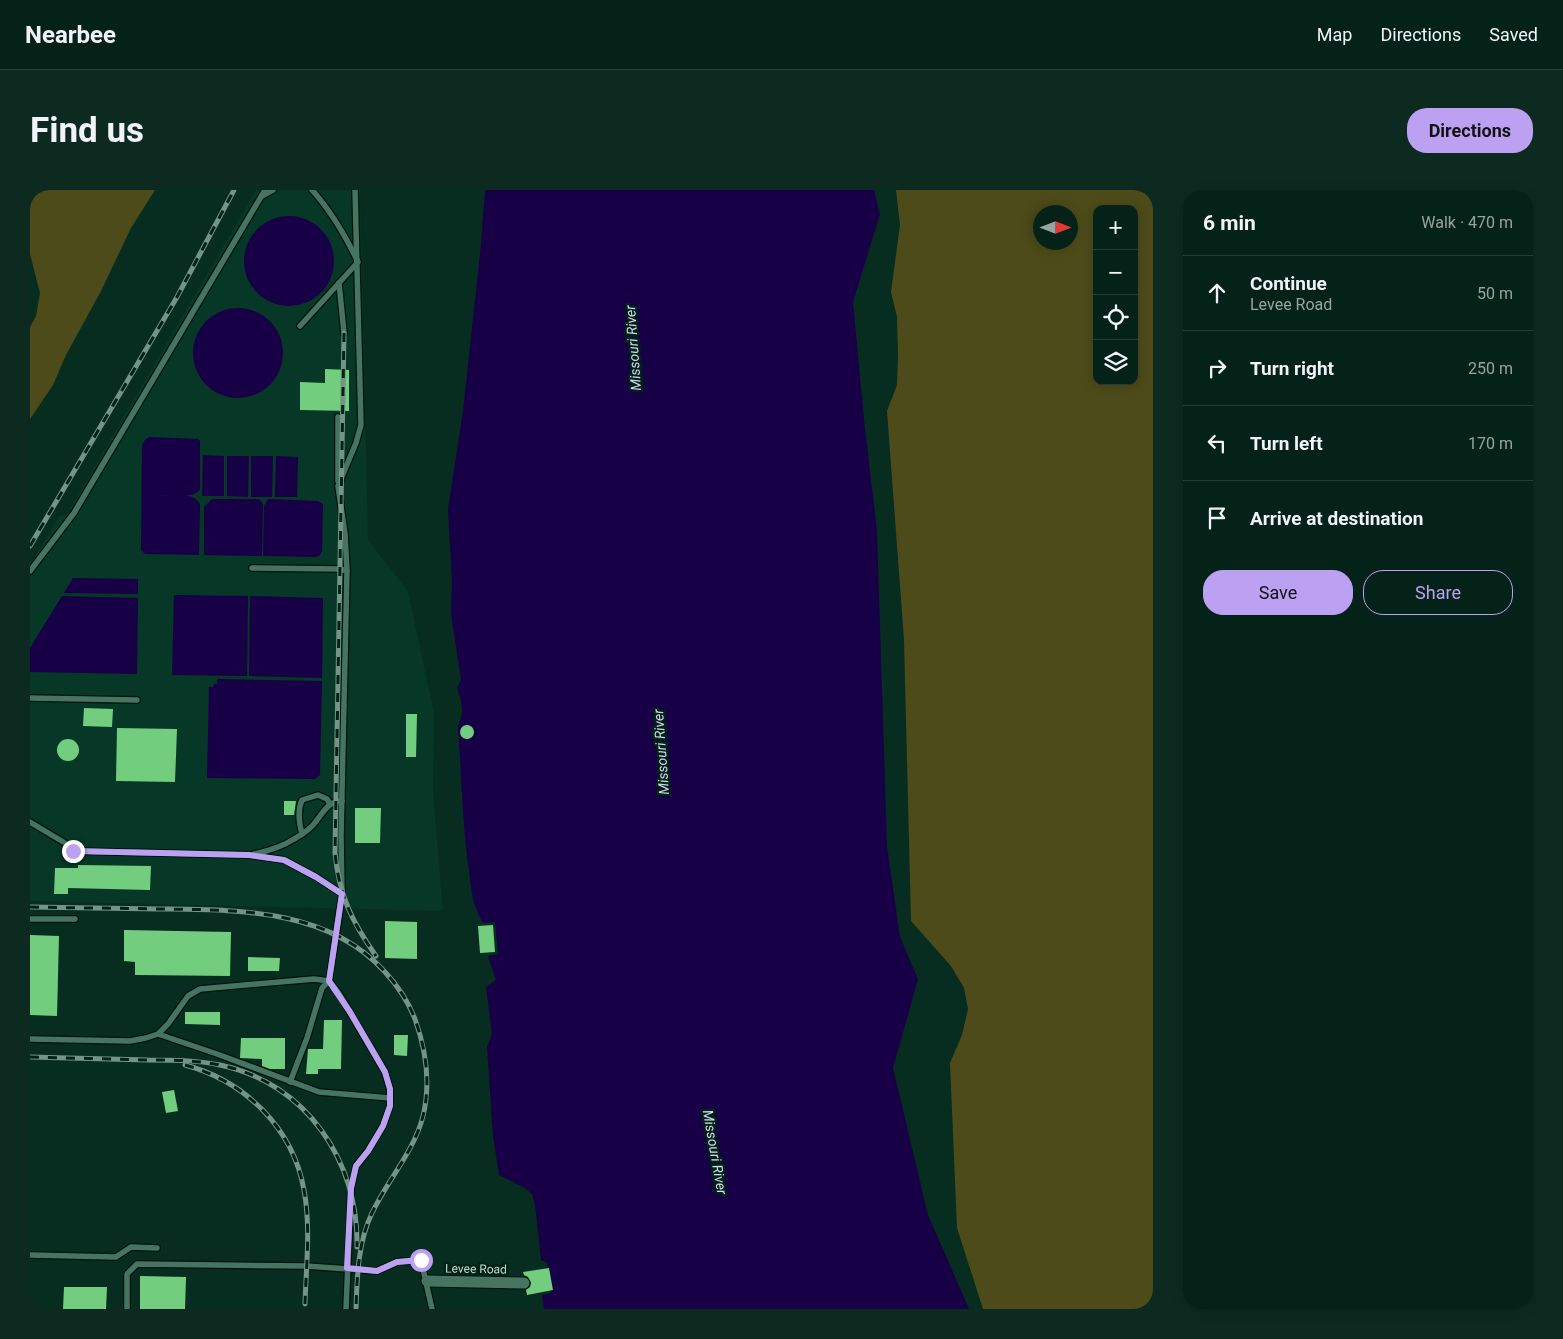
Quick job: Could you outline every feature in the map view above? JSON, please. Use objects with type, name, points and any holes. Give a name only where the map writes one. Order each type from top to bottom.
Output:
[{"type":"street","name":"Levee Road","points":[[427,1281],[524,1284]]},
{"type":"lane","points":[[30,571],[74,513],[265,190]]},
{"type":"lane","points":[[260,197],[273,190]]},
{"type":"lane","points":[[312,190],[349,244],[358,262]]},
{"type":"lane","points":[[338,486],[356,443],[361,425],[355,190]]},
{"type":"lane","points":[[300,326],[358,262]]},
{"type":"lane","points":[[339,283],[344,333]]},
{"type":"lane","points":[[290,1082],[307,1038],[322,988],[329,981],[342,894],[347,571],[345,534],[338,486],[338,417]]},
{"type":"lane","points":[[252,568],[340,569],[347,571]]},
{"type":"lane","points":[[30,698],[137,700]]},
{"type":"lane","points":[[302,834],[299,822],[302,800],[318,795],[327,798],[330,804]]},
{"type":"lane","points":[[249,855],[274,850],[293,840],[312,827],[330,804],[335,801],[342,801]]},
{"type":"lane","points":[[30,822],[65,843],[73,851],[249,855],[284,860],[316,877],[342,894]]},
{"type":"lane","points":[[30,919],[75,919]]},
{"type":"lane","points":[[30,1039],[130,1041],[158,1034],[168,1024],[188,996],[200,989],[314,979],[329,981],[350,1012],[385,1072],[390,1089],[390,1106],[383,1126],[368,1151],[356,1166],[351,1188],[346,1309]]},
{"type":"lane","points":[[158,1034],[319,1092],[390,1098]]},
{"type":"lane","points":[[30,1255],[116,1257],[132,1247],[157,1248]]},
{"type":"lane","points":[[127,1309],[127,1274],[137,1264],[347,1268],[377,1271],[397,1262],[421,1260],[432,1309]]},
{"type":"shaded area","points":[[30,190],[155,190],[131,228],[101,291],[66,355],[53,385],[30,419],[30,327],[36,316],[40,293],[30,254]]},
{"type":"shaded area","points":[[256,190],[360,190],[368,540],[408,591],[434,713],[433,791],[443,911],[30,901],[30,565],[59,516],[67,514]]},
{"type":"shaded area","points":[[896,190],[1153,190],[1153,1309],[983,1309],[957,1228],[950,1063],[962,1035],[968,1009],[964,988],[951,966],[911,921],[904,640],[887,411],[897,385],[897,317],[891,292],[900,225]]},
{"type":"water","name":"Missouri River","points":[[485,190],[874,190],[880,214],[853,302],[877,531],[887,846],[900,937],[918,979],[893,1068],[928,1215],[969,1309],[544,1309],[542,1295],[551,1293],[547,1263],[541,1260],[532,1194],[525,1188],[499,1175],[493,1136],[487,1047],[492,1034],[486,987],[496,980],[488,956],[498,954],[495,922],[483,923],[475,904],[471,884],[465,836],[458,729],[462,711],[457,688],[461,680],[451,614],[452,581],[448,509],[463,411]]},
{"type":"water","points":[[289,216],[306,220],[321,229],[330,244],[334,261],[330,278],[321,293],[306,302],[289,306],[272,302],[257,293],[248,278],[244,261],[248,244],[257,229],[272,220]]},
{"type":"water","points":[[238,308],[255,312],[270,321],[279,336],[283,353],[279,370],[270,385],[255,394],[238,398],[221,394],[206,385],[197,370],[193,353],[197,336],[206,321],[221,312]]},
{"type":"water","points":[[149,437],[198,439],[200,441],[200,489],[197,492],[184,496],[193,497],[200,504],[199,555],[145,554],[141,550],[142,445]]},
{"type":"water","points":[[203,455],[224,456],[224,496],[202,496]]},
{"type":"water","points":[[227,456],[249,456],[248,497],[227,496]]},
{"type":"water","points":[[251,456],[273,456],[272,497],[251,497]]},
{"type":"water","points":[[276,456],[298,457],[297,497],[275,497]]},
{"type":"water","points":[[212,499],[259,499],[263,504],[262,556],[204,555],[203,508]]},
{"type":"water","points":[[268,499],[318,501],[323,504],[322,551],[320,555],[316,557],[263,556],[264,506]]},
{"type":"water","points":[[73,578],[138,579],[138,594],[64,593]]},
{"type":"water","points":[[174,595],[248,596],[247,676],[172,675]]},
{"type":"water","points":[[62,596],[138,598],[137,674],[30,672],[30,648]]},
{"type":"water","points":[[250,596],[323,598],[322,678],[249,676]]},
{"type":"water","points":[[217,679],[322,681],[320,775],[315,779],[207,778],[209,687],[217,684]]},
{"type":"building","points":[[325,369],[349,370],[349,411],[300,410],[300,382],[325,383]]},
{"type":"building","points":[[84,708],[113,709],[112,727],[83,726]]},
{"type":"building","points":[[406,714],[417,714],[416,757],[406,757]]},
{"type":"building","points":[[464,725],[470,725],[474,732],[470,739],[464,739],[460,735],[460,729]]},
{"type":"building","points":[[117,728],[177,729],[175,782],[116,781]]},
{"type":"building","points":[[68,739],[76,742],[79,750],[76,758],[68,761],[60,758],[57,750],[60,742]]},
{"type":"building","points":[[284,801],[296,801],[294,815],[284,815]]},
{"type":"building","points":[[355,808],[381,808],[380,843],[355,843]]},
{"type":"building","points":[[78,865],[151,866],[150,890],[68,888],[68,894],[54,894],[55,868],[78,868]]},
{"type":"building","points":[[385,921],[417,922],[417,959],[385,958]]},
{"type":"building","points":[[493,925],[495,952],[480,953],[478,926]]},
{"type":"building","points":[[124,930],[231,932],[230,976],[135,975],[135,962],[124,961]]},
{"type":"building","points":[[30,935],[59,936],[57,1016],[30,1015]]},
{"type":"building","points":[[248,957],[280,958],[279,971],[248,971]]},
{"type":"building","points":[[185,1012],[220,1012],[220,1025],[185,1024]]},
{"type":"building","points":[[324,1020],[342,1020],[341,1069],[318,1069],[318,1074],[306,1074],[308,1049],[323,1049]]},
{"type":"building","points":[[394,1035],[408,1035],[407,1056],[394,1055]]},
{"type":"building","points":[[241,1038],[285,1038],[285,1069],[270,1069],[262,1066],[262,1059],[240,1058]]},
{"type":"building","points":[[174,1090],[178,1111],[166,1113],[162,1092]]},
{"type":"building","points":[[549,1268],[553,1290],[527,1295],[526,1290],[530,1287],[531,1283],[523,1272]]},
{"type":"building","points":[[140,1276],[186,1277],[185,1309],[140,1309]]},
{"type":"building","points":[[64,1287],[107,1287],[106,1309],[63,1309]]},
{"type":"railway","points":[[30,546],[177,297],[234,190]]},
{"type":"railway","points":[[344,333],[335,853],[343,895],[348,908],[376,956]]},
{"type":"railway","points":[[30,907],[219,910],[250,912],[280,917],[309,924],[337,935],[362,951],[394,983],[406,1000],[419,1031],[426,1067],[427,1091],[419,1129],[367,1224],[359,1260],[356,1309]]},
{"type":"railway","points":[[30,1057],[202,1062],[251,1074],[278,1089],[302,1108],[322,1130],[337,1156],[349,1185],[355,1215],[357,1247]]},
{"type":"railway","points":[[185,1065],[207,1072],[246,1095],[263,1110],[277,1127],[289,1147],[298,1167],[306,1204],[308,1247],[305,1304]]},
{"type":"route","points":[[73,851],[249,855],[284,860],[316,877],[342,894],[329,981],[338,992],[385,1072],[390,1089],[390,1106],[383,1126],[368,1151],[356,1166],[351,1188],[347,1268],[377,1271],[397,1262],[421,1260]]}]
